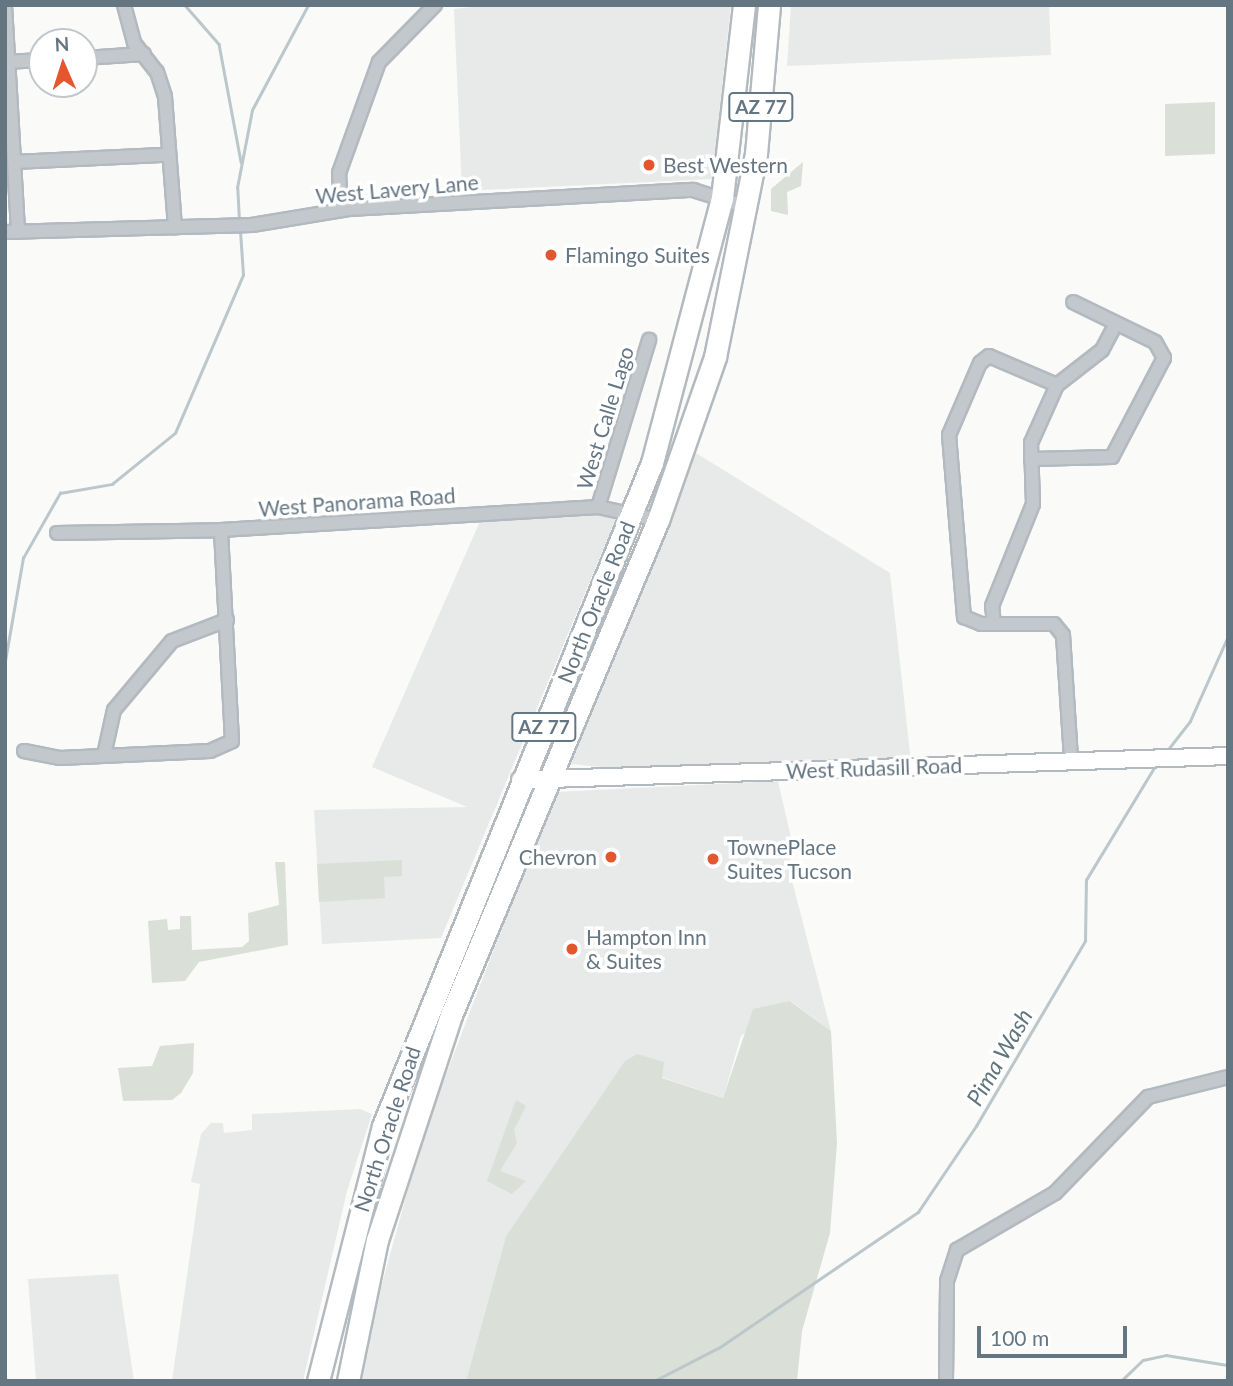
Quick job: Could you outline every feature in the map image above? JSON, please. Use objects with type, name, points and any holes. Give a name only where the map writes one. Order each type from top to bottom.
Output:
[{"type":"highway","name":"North Oracle Road","points":[[318,1381],[383,1126],[520,780],[634,510],[689,340],[722,198],[744,5]]},
{"type":"highway","name":"North Oracle Road","points":[[348,1381],[377,1240],[447,1029],[547,780],[657,520],[715,356],[747,207],[769,5]]},
{"type":"highway","points":[[423,1021],[447,1029]]},
{"type":"street","points":[[5,5],[15,162],[12,232]]},
{"type":"street","points":[[124,5],[134,43],[144,54],[165,97],[166,155],[175,228]]},
{"type":"street","points":[[341,210],[339,173],[379,62],[435,5]]},
{"type":"street","points":[[98,57],[144,54]]},
{"type":"street","points":[[7,62],[28,61]]},
{"type":"street","points":[[15,162],[166,155]]},
{"type":"street","name":"West Lavery Lane","points":[[12,232],[233,226],[341,210],[693,190],[747,207]]},
{"type":"street","points":[[1031,459],[1112,457],[1122,443],[1164,350],[1073,302]]},
{"type":"street","points":[[994,624],[992,606],[1033,505],[1031,443],[1057,385],[1102,350],[1116,324]]},
{"type":"street","name":"West Calle Lago","points":[[598,506],[649,340]]},
{"type":"street","points":[[1057,385],[999,357],[980,363],[949,435],[964,617],[994,624],[1054,624],[1063,635],[1071,760]]},
{"type":"street","name":"West Panorama Road","points":[[57,533],[221,530],[598,506],[634,510],[657,520]]},
{"type":"street","points":[[24,751],[104,755],[231,748],[234,730],[221,530]]},
{"type":"street","points":[[104,755],[114,710],[172,641],[227,620]]},
{"type":"street","name":"West Rudasill Road","points":[[520,780],[1228,756]]},
{"type":"street","points":[[946,1381],[947,1281],[957,1250],[1055,1193],[1148,1097],[1228,1077]]},
{"type":"shaded area","points":[[490,5],[731,5],[712,179],[462,191],[454,9]]},
{"type":"shaded area","points":[[791,5],[1049,5],[1051,55],[787,66]]},
{"type":"shaded area","points":[[1215,102],[1215,154],[1165,156],[1165,104]]},
{"type":"shaded area","points":[[803,162],[801,186],[787,192],[788,215],[771,211],[771,189]]},
{"type":"shaded area","points":[[696,453],[890,573],[911,762],[642,771],[571,764]]},
{"type":"shaded area","points":[[618,514],[441,938],[322,944],[314,810],[467,807],[372,767],[481,519]]},
{"type":"shaded area","points":[[778,781],[792,842],[789,869],[831,1031],[791,1001],[741,1036],[723,1098],[661,1077],[663,1062],[624,1062],[506,1236],[466,1381],[355,1381],[424,1132],[554,792]]},
{"type":"shaded area","points":[[402,860],[402,876],[384,877],[385,898],[319,902],[317,864]]},
{"type":"shaded area","points":[[275,862],[285,862],[288,945],[199,962],[185,981],[152,983],[148,921],[167,919],[168,930],[180,929],[180,916],[191,916],[192,950],[242,947],[249,941],[248,913],[279,905]]},
{"type":"shaded area","points":[[790,1001],[831,1031],[837,1143],[830,1233],[802,1331],[797,1381],[466,1381],[506,1236],[624,1062],[637,1054],[664,1062],[662,1078],[723,1098],[753,1009]]},
{"type":"shaded area","points":[[194,1043],[193,1073],[181,1093],[172,1100],[123,1101],[118,1068],[152,1066],[160,1046]]},
{"type":"shaded area","points":[[516,1100],[526,1106],[514,1130],[517,1143],[500,1171],[526,1181],[512,1194],[487,1181]]},
{"type":"shaded area","points":[[360,1109],[372,1114],[347,1191],[303,1381],[172,1381],[200,1184],[191,1182],[201,1134],[211,1123],[223,1123],[224,1133],[252,1130],[252,1114]]},
{"type":"shaded area","points":[[118,1274],[134,1381],[36,1381],[28,1279]]},
{"type":"waterway","points":[[185,5],[219,44],[241,162]]},
{"type":"waterway","points":[[239,221],[237,188],[252,110],[308,5]]},
{"type":"waterway","points":[[5,661],[23,558],[60,493],[112,484],[175,433],[243,275],[240,231]]},
{"type":"waterway","name":"Pima Wash","points":[[1166,752],[1190,721],[1228,636]]},
{"type":"waterway","name":"Pima Wash","points":[[654,1381],[720,1347],[918,1212],[976,1126],[1085,941],[1086,880],[1155,766]]},
{"type":"waterway","points":[[1121,1381],[1143,1360],[1166,1355],[1228,1365]]},
{"type":"place","name":"Best Western","points":[[649,165]]},
{"type":"place","name":"Flamingo Suites","points":[[551,255]]},
{"type":"place","name":"Chevron","points":[[611,857]]},
{"type":"place","name":"TownePlace Suites Tucson","points":[[713,859]]},
{"type":"place","name":"Hampton Inn & Suites","points":[[572,949]]}]
